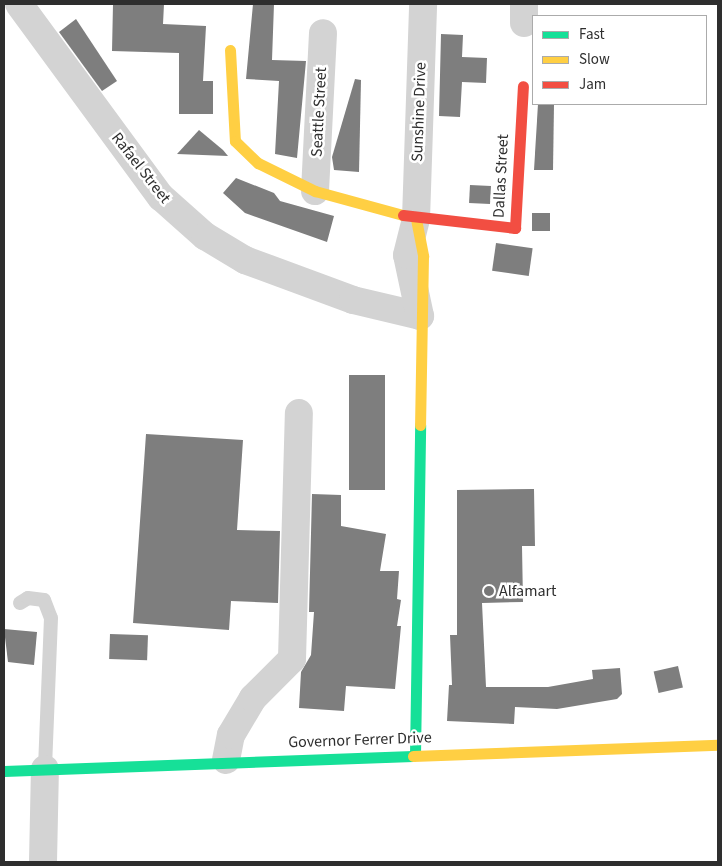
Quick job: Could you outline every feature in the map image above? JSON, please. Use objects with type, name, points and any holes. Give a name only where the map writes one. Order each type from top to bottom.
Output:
[{"type":"street","name":"Rafael Street","points":[[20,4],[160,198],[206,236],[245,260],[353,300],[420,316]]},
{"type":"street","name":"Sunshine Drive","points":[[420,316],[407,255],[416,219],[423,4]]},
{"type":"street","name":"Seattle Street","points":[[315,191],[323,33]]},
{"type":"street","points":[[230,50],[235,141],[258,163],[315,191],[416,219]]},
{"type":"street","name":"Dallas Street","points":[[416,219],[515,228],[523,86]]},
{"type":"street","points":[[414,755],[420,316]]},
{"type":"street","points":[[226,760],[236,724],[266,681],[288,667],[292,659],[299,413]]},
{"type":"street","name":"Governor Ferrer Drive","points":[[4,771],[226,760],[718,745]]},
{"type":"street","points":[[43,862],[46,770]]},
{"type":"lane","points":[[20,603],[28,598],[44,600],[51,618],[46,770]]},
{"type":"building","points":[[113,4],[164,4],[163,24],[206,26],[203,81],[213,81],[213,114],[179,114],[179,53],[112,51]]},
{"type":"building","points":[[253,4],[274,4],[272,60],[306,61],[297,158],[275,154],[279,81],[246,79]]},
{"type":"building","points":[[76,19],[117,81],[102,91],[59,32]]},
{"type":"building","points":[[441,34],[463,35],[462,57],[487,58],[486,83],[462,82],[460,117],[439,116]]},
{"type":"building","points":[[355,79],[361,80],[359,172],[334,170],[332,157]]},
{"type":"building","points":[[538,105],[554,105],[553,170],[534,170]]},
{"type":"building","points":[[199,130],[223,150],[228,156],[177,154]]},
{"type":"building","points":[[236,178],[274,193],[280,201],[334,216],[327,242],[245,213],[223,193]]},
{"type":"building","points":[[470,185],[491,186],[490,204],[469,203]]},
{"type":"building","points":[[532,213],[550,213],[550,231],[532,231]]},
{"type":"building","points":[[496,243],[533,248],[529,276],[492,271]]},
{"type":"building","points":[[349,375],[385,375],[385,490],[349,490]]},
{"type":"building","points":[[146,434],[243,440],[237,530],[280,531],[278,603],[231,601],[229,630],[133,623]]},
{"type":"building","points":[[534,489],[535,546],[522,546],[523,602],[482,603],[486,687],[548,687],[593,679],[592,670],[620,668],[622,694],[617,699],[557,709],[515,707],[514,724],[447,721],[449,685],[452,685],[450,635],[457,635],[457,490]]},
{"type":"building","points":[[312,494],[341,495],[341,526],[386,534],[380,571],[399,571],[397,599],[401,600],[397,626],[401,626],[395,689],[346,686],[344,711],[299,708],[301,672],[311,655],[314,612],[309,612]]},
{"type":"building","points":[[4,629],[37,632],[34,665],[8,662]]},
{"type":"building","points":[[110,634],[148,635],[147,660],[109,659]]},
{"type":"building","points":[[678,666],[683,687],[659,693],[654,672]]},
{"type":"traffic: fast","points":[[415,755],[420,425]]},
{"type":"traffic: fast","points":[[4,771],[413,756]]},
{"type":"traffic: slow","points":[[230,50],[235,141],[258,163],[315,191],[403,215]]},
{"type":"traffic: slow","points":[[416,219],[423,256],[420,425]]},
{"type":"traffic: slow","points":[[413,756],[718,745]]},
{"type":"traffic: jam","points":[[403,215],[515,228],[523,86]]},
{"type":"place","name":"Alfamart","points":[[489,591]]}]
